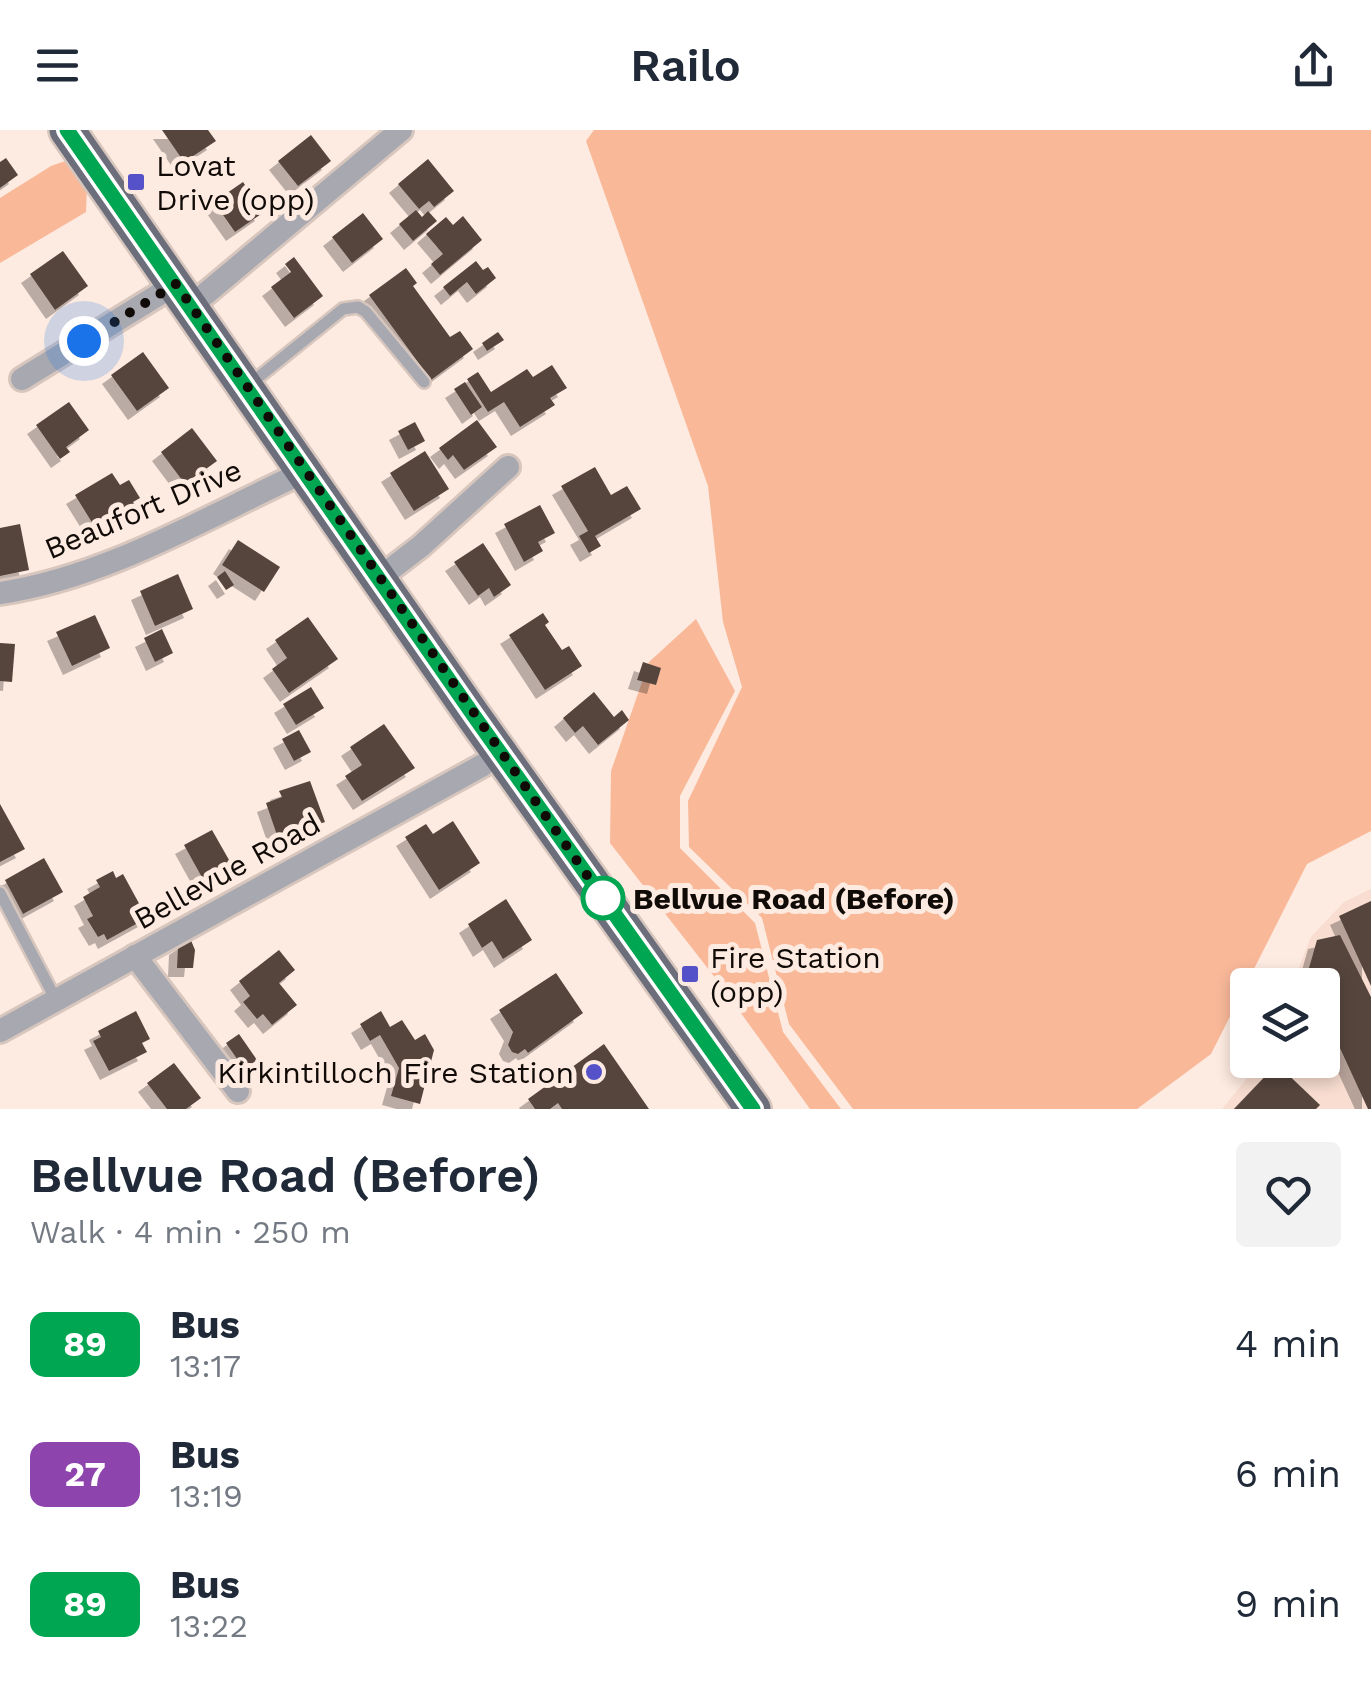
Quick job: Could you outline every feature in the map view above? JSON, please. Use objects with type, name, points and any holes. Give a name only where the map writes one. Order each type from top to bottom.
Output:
[{"type":"main road","points":[[67,130],[753,1109]]},
{"type":"street","points":[[22,379],[183,295],[401,130]]},
{"type":"street","points":[[378,579],[508,468]]},
{"type":"street","name":"Beaufort Drive","points":[[0,592],[65,579],[306,471]]},
{"type":"street","name":"Bellevue Road","points":[[0,1031],[484,765]]},
{"type":"street","points":[[135,956],[238,1091]]},
{"type":"lane","points":[[246,387],[350,306],[366,312],[424,382]]},
{"type":"lane","points":[[0,893],[56,1000]]},
{"type":"shaded area","points":[[594,130],[1371,130],[1371,831],[1307,864],[1254,968],[1230,968],[1230,1016],[1211,1054],[1137,1109],[853,1109],[789,1024],[762,918],[689,847],[688,801],[742,687],[723,622],[708,486],[586,141]]},
{"type":"shaded area","points":[[74,158],[87,186],[86,212],[0,263],[0,198],[51,166]]},
{"type":"shaded area","points":[[696,619],[735,691],[680,796],[680,848],[755,923],[783,1032],[841,1109],[810,1109],[720,984],[610,843],[611,771],[649,662]]},
{"type":"shaded area","points":[[1371,889],[1371,1109],[1222,1109],[1247,1078],[1340,1078],[1340,968],[1299,968],[1311,937],[1344,902]]},
{"type":"building","points":[[162,130],[208,130],[216,141],[184,162]]},
{"type":"building","points":[[311,135],[331,161],[298,186],[278,161]]},
{"type":"building","points":[[6,158],[18,175],[0,188],[0,162]]},
{"type":"building","points":[[428,159],[454,191],[434,207],[429,201],[419,209],[398,184]]},
{"type":"building","points":[[243,182],[264,212],[235,232],[214,202]]},
{"type":"building","points":[[416,210],[422,217],[428,211],[437,221],[413,241],[399,224]]},
{"type":"building","points":[[363,213],[383,239],[352,263],[332,237]]},
{"type":"building","points":[[463,216],[482,240],[440,275],[431,264],[443,254],[426,234],[446,217],[453,225]]},
{"type":"building","points":[[63,251],[88,286],[55,310],[30,274]]},
{"type":"building","points":[[294,257],[323,296],[294,318],[271,287],[291,272],[285,264]]},
{"type":"building","points":[[476,261],[483,270],[488,267],[496,278],[476,294],[467,282],[450,296],[443,287]]},
{"type":"building","points":[[406,268],[417,283],[413,286],[450,337],[460,331],[473,349],[431,380],[369,295]]},
{"type":"building","points":[[498,332],[504,340],[487,351],[482,343]]},
{"type":"building","points":[[143,352],[169,388],[137,411],[111,375]]},
{"type":"building","points":[[552,365],[567,388],[550,398],[555,405],[520,427],[504,402],[488,412],[467,379],[478,372],[491,392],[527,369],[533,377]]},
{"type":"building","points":[[465,382],[482,407],[471,415],[454,389]]},
{"type":"building","points":[[69,402],[89,430],[66,447],[70,452],[60,459],[36,425]]},
{"type":"building","points":[[477,420],[497,447],[464,470],[453,455],[448,460],[439,448]]},
{"type":"building","points":[[415,422],[425,441],[408,450],[398,431]]},
{"type":"building","points":[[192,428],[217,461],[185,484],[161,452]]},
{"type":"building","points":[[425,451],[449,489],[414,511],[390,473]]},
{"type":"building","points":[[595,467],[611,495],[627,486],[641,509],[595,536],[601,546],[589,553],[579,536],[588,531],[561,486]]},
{"type":"building","points":[[112,473],[120,485],[129,480],[140,498],[133,502],[140,513],[101,537],[75,495]]},
{"type":"building","points":[[540,505],[555,533],[538,542],[543,551],[524,562],[504,524]]},
{"type":"building","points":[[20,524],[29,570],[0,576],[0,528]]},
{"type":"building","points":[[238,540],[280,567],[264,592],[222,565]]},
{"type":"building","points":[[483,543],[511,585],[494,597],[489,588],[478,596],[454,562]]},
{"type":"building","points":[[225,571],[234,585],[226,590],[217,577]]},
{"type":"building","points":[[178,574],[193,609],[155,626],[140,591]]},
{"type":"building","points":[[543,613],[549,622],[545,625],[562,650],[569,646],[582,666],[545,690],[509,635]]},
{"type":"building","points":[[95,615],[110,648],[72,666],[56,632]]},
{"type":"building","points":[[308,617],[338,659],[289,693],[272,669],[287,658],[275,640]]},
{"type":"building","points":[[162,629],[173,653],[155,662],[144,638]]},
{"type":"building","points":[[0,643],[15,644],[12,682],[0,681]]},
{"type":"building","points":[[643,662],[661,668],[656,685],[637,680]]},
{"type":"building","points":[[311,687],[324,708],[296,725],[283,704]]},
{"type":"building","points":[[594,692],[614,717],[622,710],[629,720],[598,745],[583,726],[575,733],[563,718]]},
{"type":"building","points":[[384,724],[415,768],[362,801],[345,776],[362,765],[350,747]]},
{"type":"building","points":[[299,730],[311,752],[294,761],[282,739]]},
{"type":"building","points":[[310,781],[325,822],[278,838],[266,803],[282,797],[279,791]]},
{"type":"building","points":[[0,804],[25,849],[0,862]]},
{"type":"building","points":[[453,821],[480,863],[439,890],[405,837],[426,824],[433,834]]},
{"type":"building","points":[[212,830],[237,874],[209,890],[184,845]]},
{"type":"building","points":[[44,858],[63,892],[23,914],[5,880]]},
{"type":"building","points":[[113,871],[116,878],[123,874],[147,918],[107,940],[104,934],[98,937],[87,919],[93,916],[83,897],[100,887],[96,880]]},
{"type":"building","points":[[506,899],[532,940],[503,959],[492,941],[482,948],[468,924]]},
{"type":"building","points":[[1371,901],[1371,986],[1339,916]]},
{"type":"building","points":[[1340,935],[1371,997],[1371,1109],[1340,1048],[1340,968],[1309,968],[1317,940]]},
{"type":"building","points":[[190,938],[195,950],[193,968],[177,968],[178,946]]},
{"type":"building","points":[[279,950],[295,970],[279,983],[297,1005],[272,1025],[263,1014],[257,1019],[243,1002],[250,996],[239,981]]},
{"type":"building","points":[[556,973],[583,1013],[528,1053],[525,1049],[518,1054],[512,1052],[508,1045],[513,1032],[499,1010]]},
{"type":"building","points":[[136,1011],[150,1039],[142,1043],[147,1052],[109,1071],[93,1041],[101,1037],[98,1031]]},
{"type":"building","points":[[381,1011],[390,1027],[402,1020],[415,1040],[425,1034],[434,1050],[420,1104],[391,1096],[399,1068],[380,1035],[370,1041],[360,1024]]},
{"type":"building","points":[[239,1034],[257,1060],[244,1069],[226,1043]]},
{"type":"building","name":"Kirkintilloch Fire Station","points":[[604,1044],[649,1109],[562,1109],[558,1103],[550,1109],[535,1109],[528,1099]]},
{"type":"building","points":[[174,1063],[201,1098],[186,1109],[167,1109],[147,1083]]},
{"type":"building","points":[[1264,1078],[1292,1078],[1320,1105],[1316,1109],[1234,1109]]},
{"type":"bus line","name":"89","points":[[67,130],[753,1109]]},
{"type":"place","name":"Lovat Drive (opp)","points":[[136,182]]},
{"type":"place","name":"Bellvue Road (Before)","points":[[603,898]]},
{"type":"place","name":"Fire Station (opp)","points":[[690,974]]},
{"type":"place","name":"Kirkintilloch Fire Station","points":[[594,1072]]},
{"type":"route","points":[[84,341],[176,284],[609,907],[603,898]]}]
